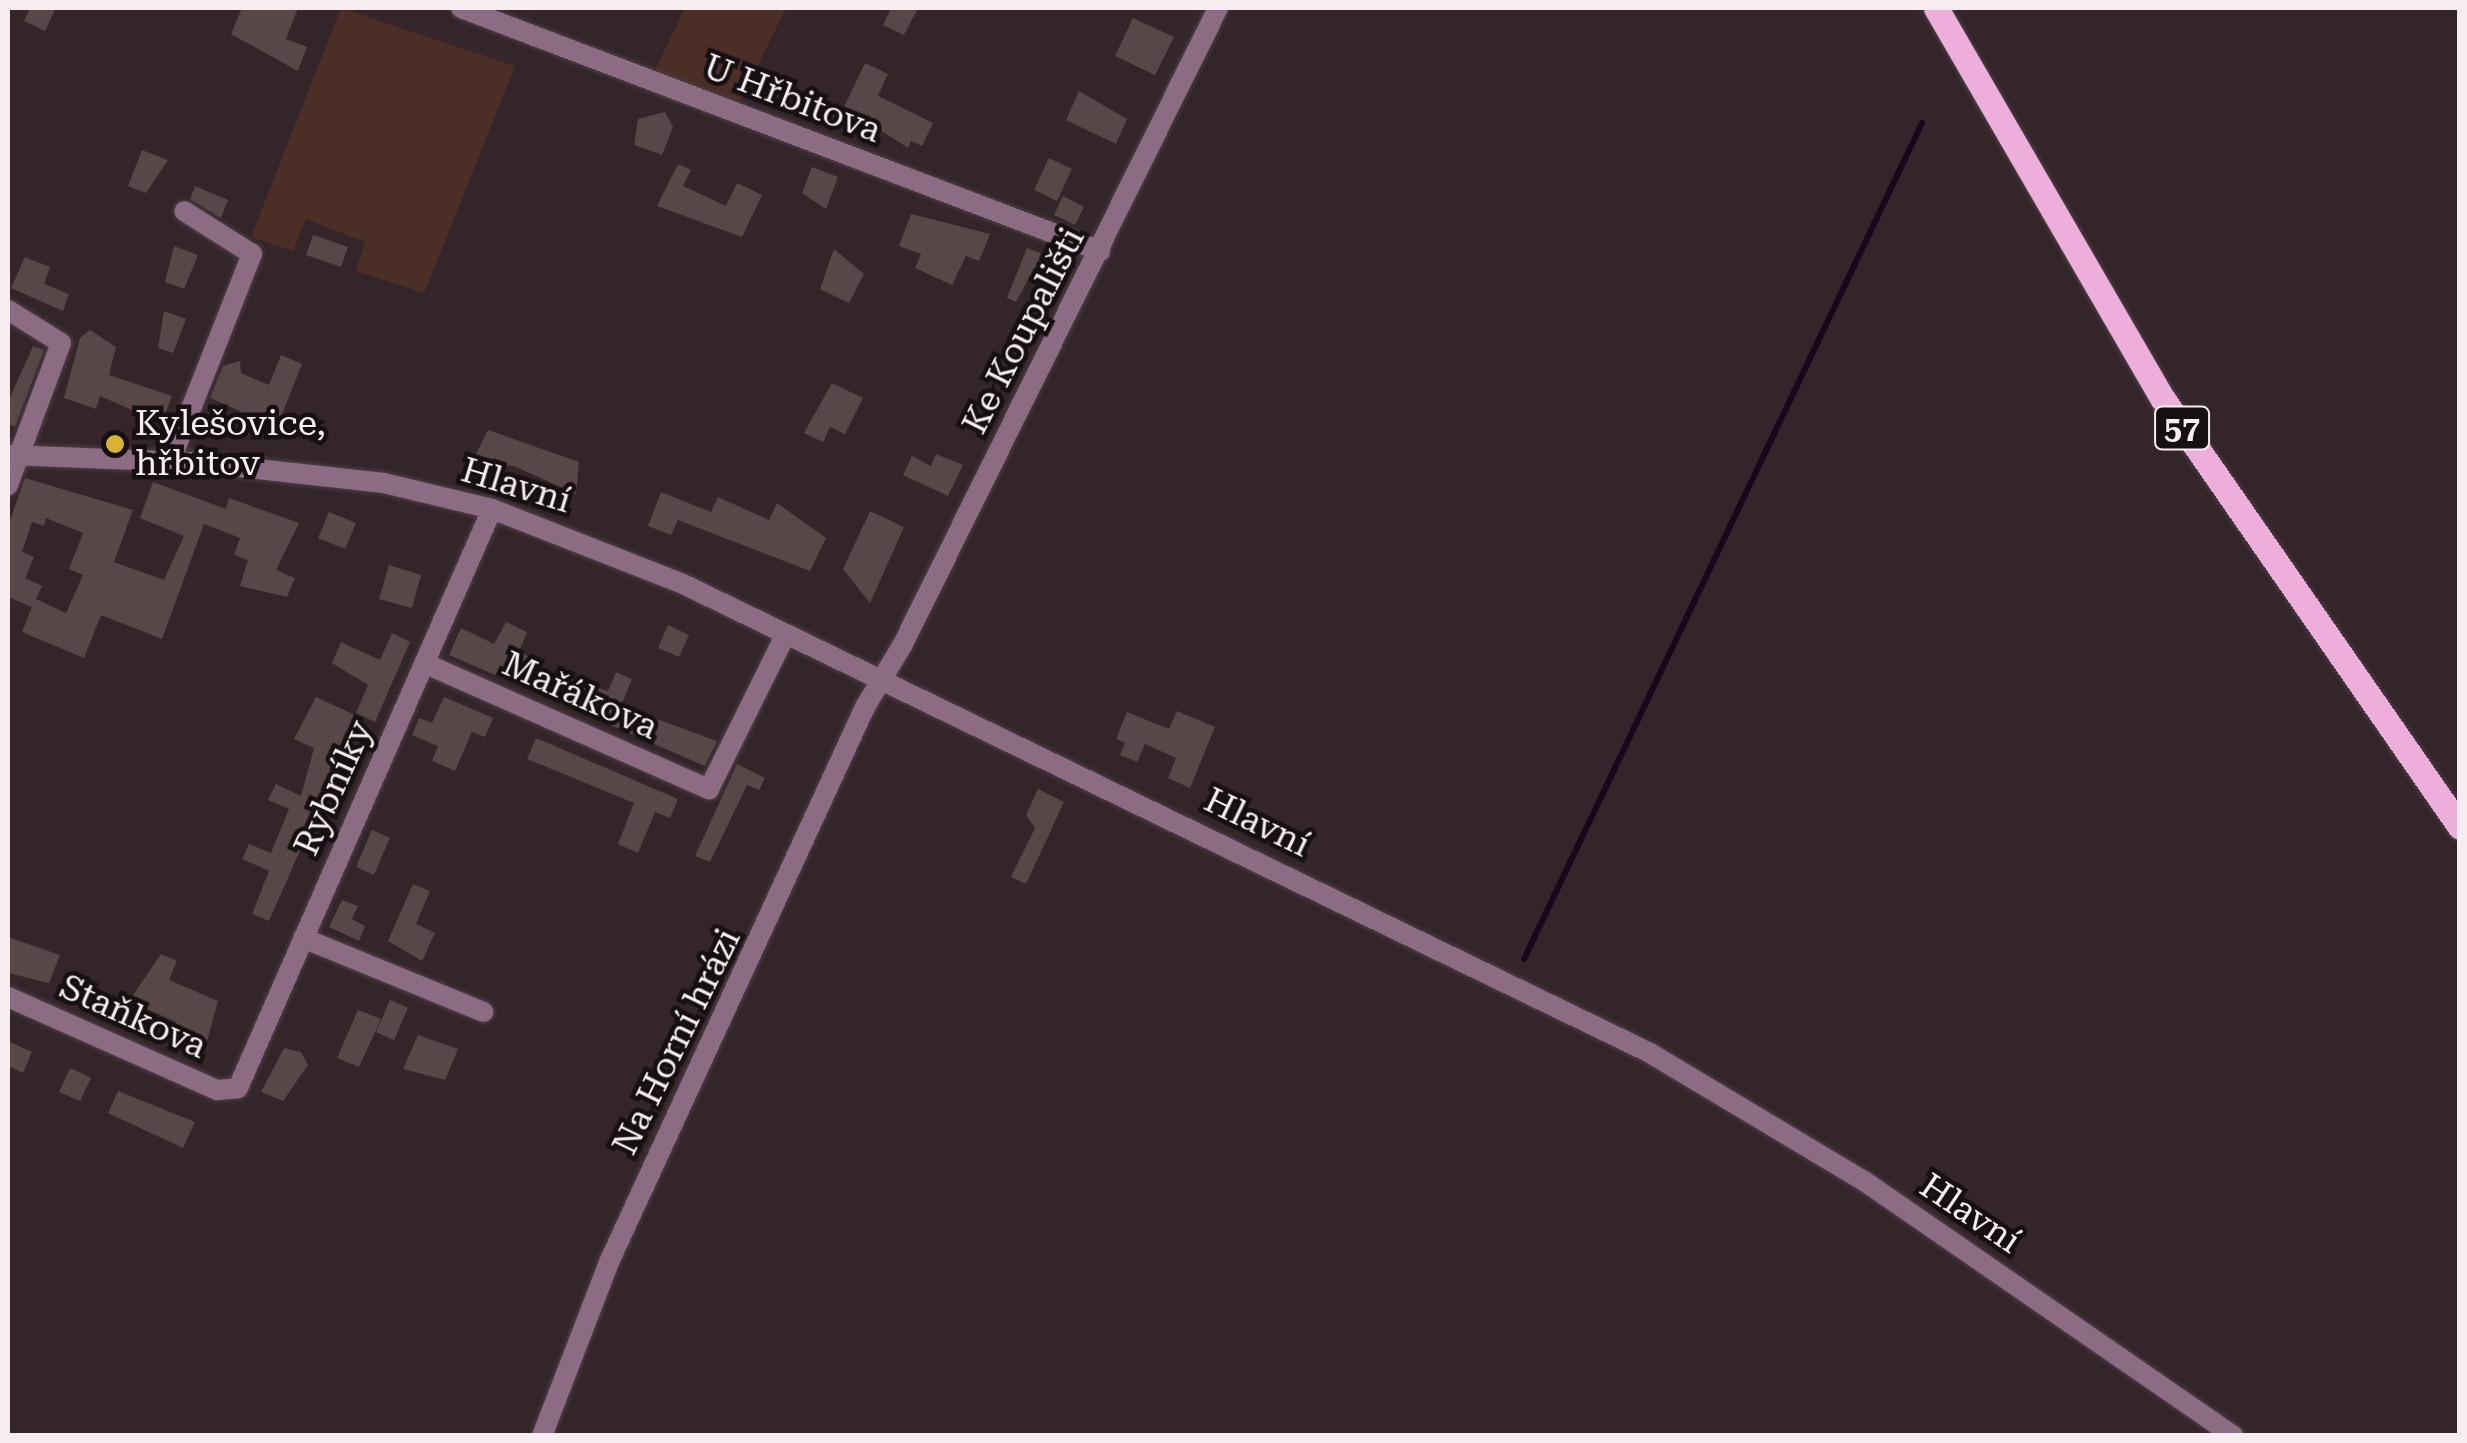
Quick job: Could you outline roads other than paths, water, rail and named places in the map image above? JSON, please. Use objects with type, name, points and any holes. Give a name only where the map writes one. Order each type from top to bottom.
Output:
[{"type":"main road","name":"57","points":[[1936,8],[2174,415],[2460,827]]},
{"type":"street","name":"U Hřbitova","points":[[461,8],[1100,251]]},
{"type":"street","name":"Ke Koupališti","points":[[880,680],[1100,251],[1218,8]]},
{"type":"street","points":[[170,462],[252,254],[184,211]]},
{"type":"street","points":[[8,310],[60,342],[12,455],[8,484]]},
{"type":"street","name":"Hlavní","points":[[12,455],[170,462],[348,478],[492,510],[652,570],[1650,1052],[1864,1181],[2234,1436]]},
{"type":"street","name":"Rybníky","points":[[233,1092],[492,510]]},
{"type":"street","name":"Mařákova","points":[[424,663],[709,789],[786,634]]},
{"type":"street","name":"Na Horní hrázi","points":[[542,1436],[610,1260],[880,680]]},
{"type":"street","points":[[304,938],[482,1012]]},
{"type":"street","name":"Staňkova","points":[[8,997],[233,1092]]},
{"type":"waterway","points":[[1524,959],[1922,123]]},
{"type":"place","name":"Kylešovice, hřbitov","points":[[115,444]]}]
